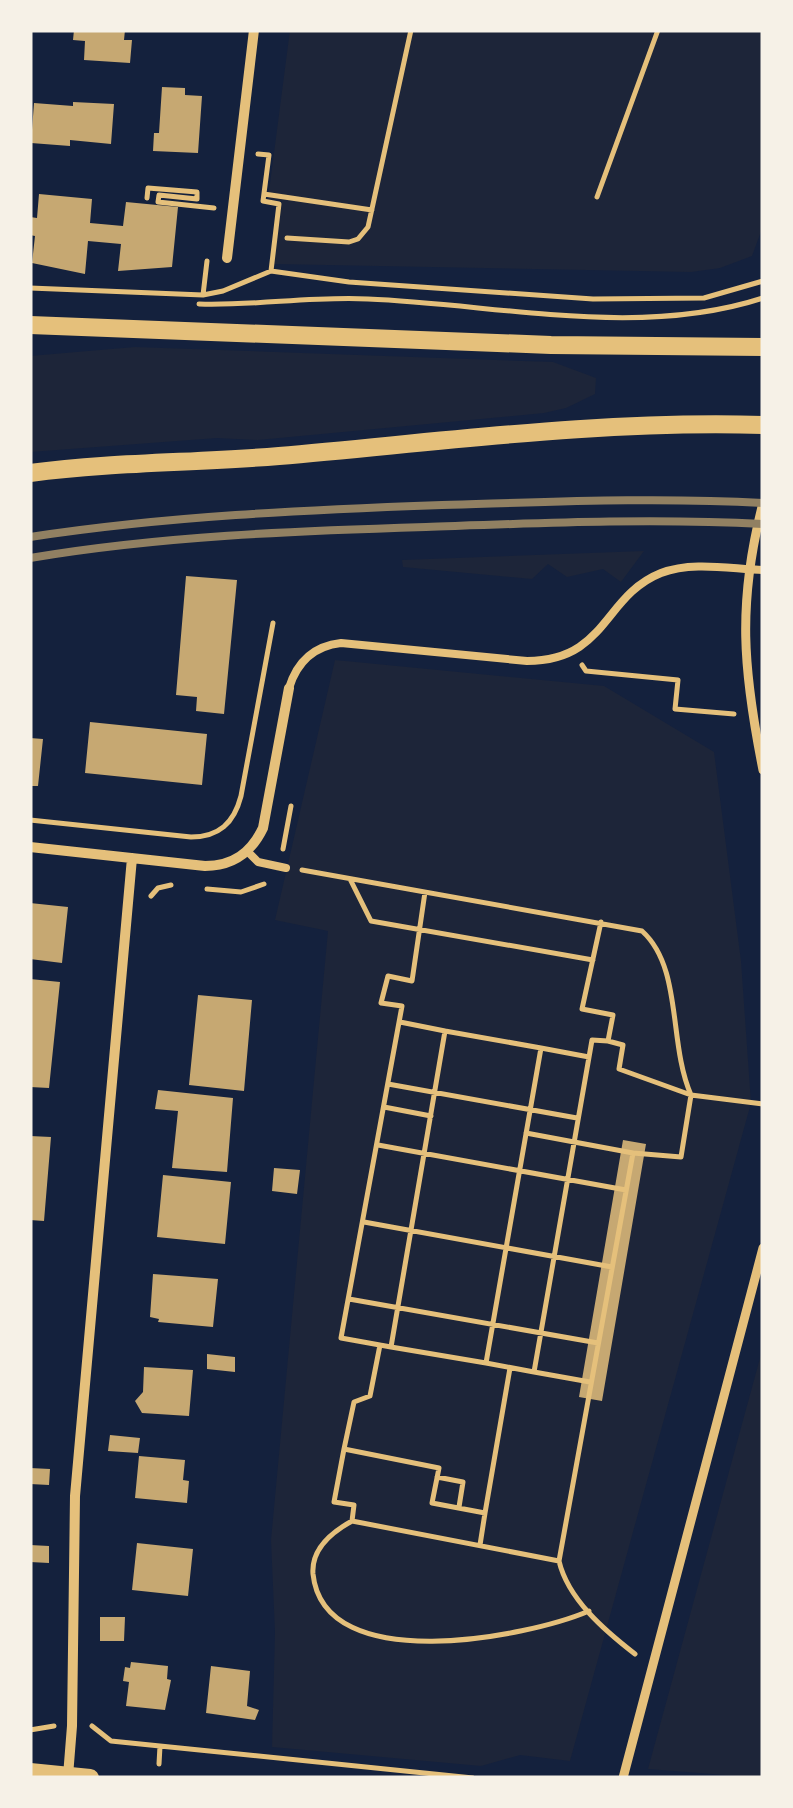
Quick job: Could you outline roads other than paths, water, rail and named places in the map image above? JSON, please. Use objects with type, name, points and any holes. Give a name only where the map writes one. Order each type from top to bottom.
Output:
[{"type":"street","points":[[227,258],[254,30]]},
{"type":"street","points":[[30,325],[551,346],[763,347]]},
{"type":"street","points":[[30,473],[630,424],[758,425]]},
{"type":"street","points":[[763,503],[748,568],[744,616],[744,656],[763,770]]},
{"type":"street","points":[[30,847],[216,866],[247,852],[264,822],[289,688]]},
{"type":"street","points":[[68,1777],[76,1496],[132,858]]},
{"type":"street","points":[[623,1778],[763,1248]]},
{"type":"street","points":[[30,1772],[90,1778]]},
{"type":"lane","points":[[289,688],[295,671],[306,658],[331,644],[528,661],[552,659],[592,639],[630,593],[653,577],[680,568],[763,570]]},
{"type":"lane","points":[[247,852],[258,862],[286,868]]},
{"type":"railway","points":[[30,537],[184,519],[339,509],[602,501],[763,503]]},
{"type":"railway","points":[[30,558],[178,540],[327,530],[595,522],[763,524]]}]
